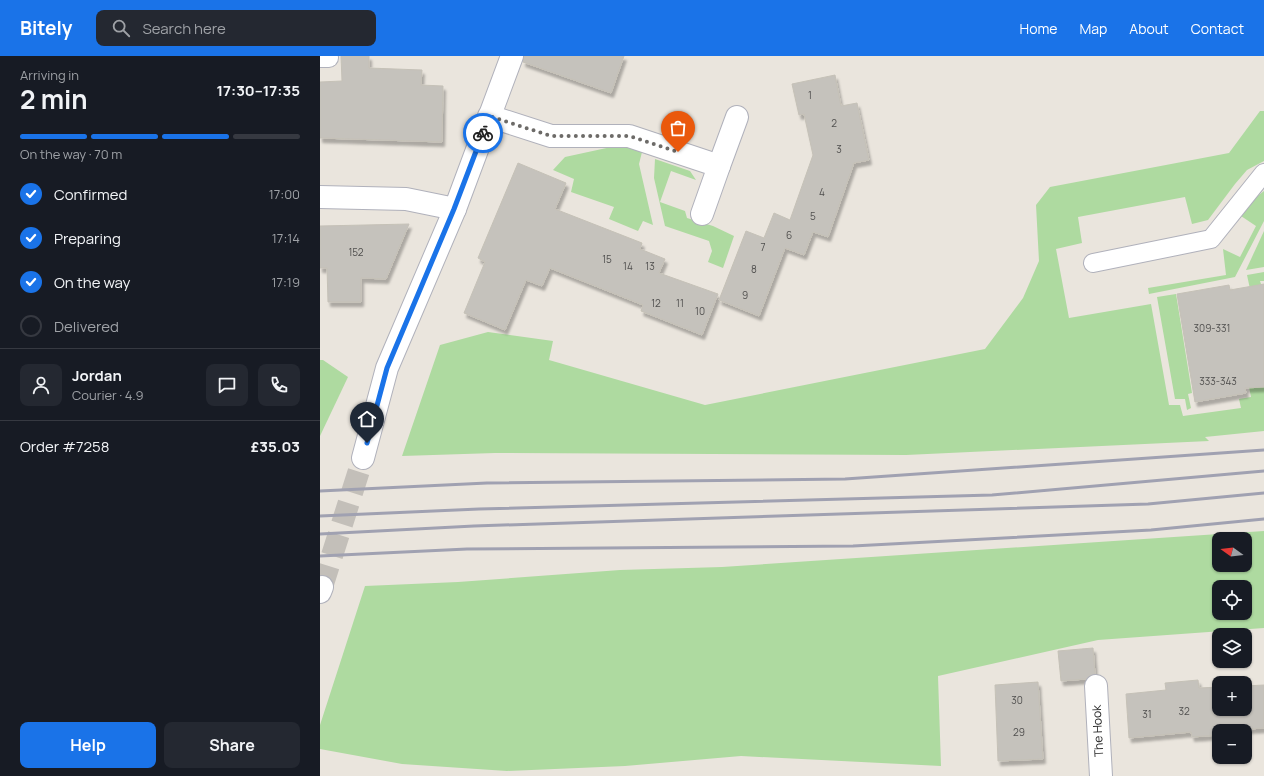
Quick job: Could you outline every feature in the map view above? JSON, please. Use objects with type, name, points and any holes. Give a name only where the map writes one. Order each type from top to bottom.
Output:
[{"type":"street","points":[[363,458],[387,368],[454,209],[512,56]]},
{"type":"street","points":[[489,116],[551,136],[629,136],[719,166]]},
{"type":"street","points":[[702,214],[737,117]]},
{"type":"street","points":[[320,197],[406,199],[454,209]]},
{"type":"street","name":"The Hook","points":[[1096,686],[1101,776]]},
{"type":"lane","points":[[1093,263],[1211,239],[1264,173]]},
{"type":"green space","points":[[1260,111],[1264,111],[1264,161],[1247,170],[1208,220],[1192,224],[1185,197],[1078,217],[1082,243],[1056,249],[1069,318],[1151,304],[1169,405],[1180,405],[1183,416],[1241,408],[1239,399],[1251,397],[1238,331],[1264,346],[1264,431],[1205,437],[1209,441],[906,455],[495,453],[402,456],[440,345],[488,332],[553,341],[549,360],[705,405],[985,349],[1023,298],[1039,261],[1036,205],[1050,187],[1229,153]]},
{"type":"green space","points":[[625,144],[642,152],[639,164],[653,225],[643,221],[638,231],[609,219],[614,207],[571,192],[574,179],[553,170],[565,157]]},
{"type":"green space","points":[[655,159],[690,171],[696,180],[671,171],[660,202],[685,211],[687,218],[713,226],[734,236],[723,268],[708,262],[712,251],[709,241],[665,226],[654,178]]},
{"type":"green space","points":[[1264,191],[1264,221],[1235,277],[1149,294],[1148,288],[1226,275],[1223,249],[1240,257],[1256,226],[1241,216],[1255,198]]},
{"type":"green space","points":[[1264,231],[1264,267],[1246,270]]},
{"type":"green space","points":[[1264,272],[1264,281],[1260,281],[1262,287],[1250,289],[1247,275]]},
{"type":"green space","points":[[1176,294],[1192,393],[1188,394],[1191,408],[1187,410],[1185,399],[1175,399],[1157,297]]},
{"type":"green space","points":[[320,360],[323,360],[348,377],[320,436]]},
{"type":"green space","points":[[1264,531],[1264,628],[1212,628],[1212,632],[1098,640],[938,676],[941,766],[741,756],[625,766],[507,771],[402,764],[320,749],[320,725],[365,586],[458,582],[620,570],[722,567],[1212,534],[1212,572],[1252,572],[1252,532],[1249,532]]},
{"type":"building","points":[[341,56],[369,56],[369,68],[422,70],[421,85],[443,86],[442,142],[320,138],[320,82],[342,81]]},
{"type":"building","points":[[524,56],[624,56],[611,93],[523,62]]},
{"type":"building","points":[[835,75],[841,106],[857,103],[869,160],[854,163],[828,237],[813,232],[804,255],[785,248],[759,316],[719,300],[746,231],[764,238],[774,213],[790,220],[813,155],[804,114],[799,115],[792,84]]},
{"type":"building","points":[[518,163],[566,183],[555,209],[642,243],[640,249],[665,259],[659,273],[718,294],[702,335],[641,311],[643,305],[550,268],[542,286],[526,280],[505,330],[464,313],[485,262],[478,258]]},
{"type":"building","points":[[409,224],[386,279],[361,278],[361,302],[328,302],[327,268],[320,268],[320,226]]},
{"type":"building","points":[[1264,284],[1264,387],[1245,388],[1246,393],[1195,402],[1177,294],[1229,285],[1230,290]]},
{"type":"building","points":[[1093,648],[1095,674],[1086,679],[1061,681],[1058,651]]},
{"type":"building","points":[[1198,680],[1199,688],[1212,687],[1212,716],[1252,716],[1252,686],[1264,685],[1264,728],[1252,729],[1252,724],[1212,724],[1212,736],[1192,737],[1191,732],[1129,738],[1126,694],[1166,690],[1165,683]]},
{"type":"building","points":[[1038,682],[1043,759],[998,761],[995,685]]},
{"type":"tunnel","points":[[322,587],[363,458]]},
{"type":"railway","points":[[320,491],[487,483],[845,479],[1264,450]]},
{"type":"railway","points":[[320,516],[479,509],[992,495],[1264,471]]},
{"type":"railway","points":[[320,534],[474,526],[1148,504],[1264,493]]},
{"type":"railway","points":[[320,556],[467,549],[853,546],[1151,530],[1264,519]]},
{"type":"way so far","points":[[483,133],[489,116],[551,136],[629,136],[678,152]]},
{"type":"route","points":[[367,443],[387,368],[454,209],[483,133]]}]
